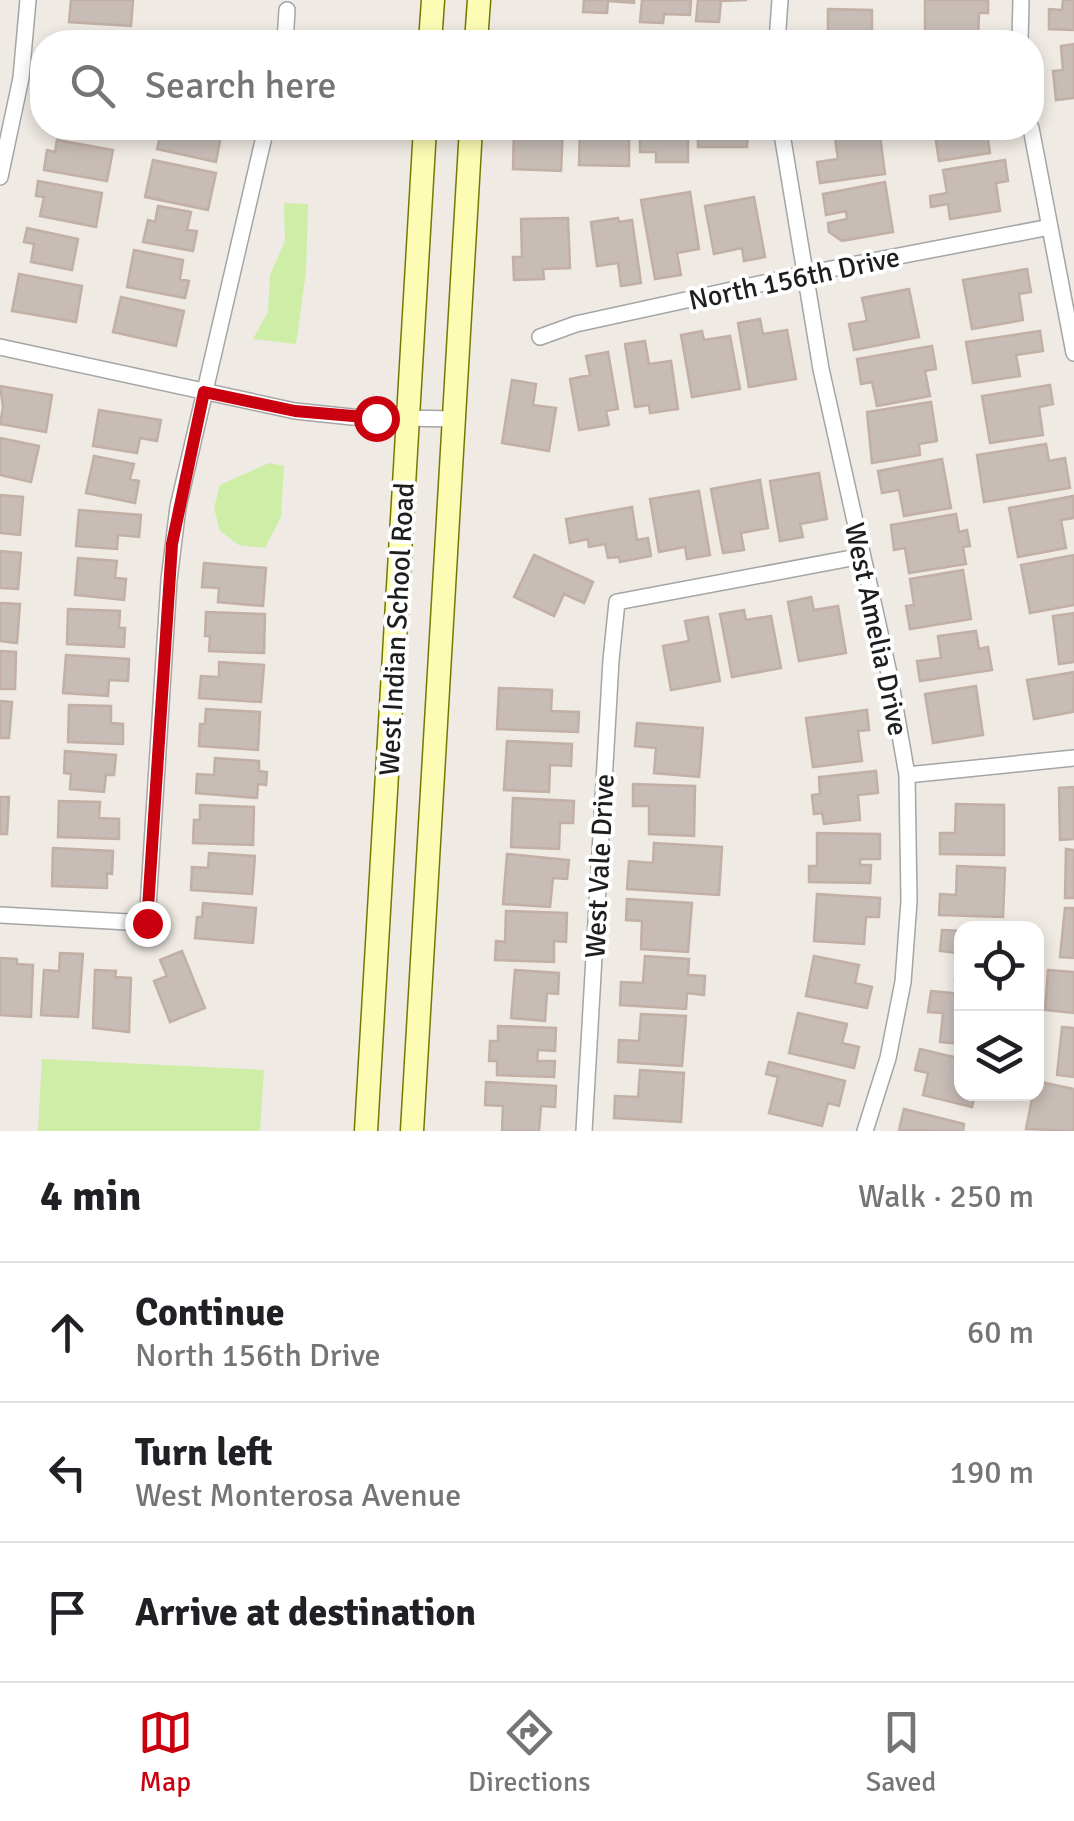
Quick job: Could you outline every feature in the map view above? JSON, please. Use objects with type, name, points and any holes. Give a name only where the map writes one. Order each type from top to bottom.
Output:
[{"type":"main road","points":[[431,30],[433,0]]},
{"type":"main road","points":[[477,30],[479,0]]},
{"type":"main road","name":"West Indian School Road","points":[[366,1131],[424,140]]},
{"type":"main road","name":"West Indian School Road","points":[[412,1131],[470,140]]},
{"type":"street","points":[[0,177],[22,78],[28,0]]},
{"type":"street","points":[[778,30],[780,0]]},
{"type":"street","points":[[1020,30],[1021,0]]},
{"type":"street","points":[[286,30],[287,10]]},
{"type":"street","points":[[0,915],[147,923],[172,544],[263,140]]},
{"type":"street","name":"West Amelia Drive","points":[[782,140],[821,369],[890,678],[907,776],[910,902],[903,982],[888,1058],[865,1131]]},
{"type":"street","points":[[1032,140],[1074,353]]},
{"type":"street","name":"North 156th Drive","points":[[540,338],[576,324],[804,274],[1050,227]]},
{"type":"street","points":[[0,347],[325,415],[454,420]]},
{"type":"street","name":"West Vale Drive","points":[[584,1131],[611,660],[618,602],[862,556]]},
{"type":"street","points":[[907,776],[1074,758]]},
{"type":"green space","points":[[284,203],[308,204],[306,272],[296,344],[253,339],[268,312],[270,275],[285,241]]},
{"type":"green space","points":[[269,463],[284,466],[281,517],[265,548],[239,545],[220,531],[214,508],[220,485]]},
{"type":"green space","points":[[42,1059],[264,1070],[260,1131],[38,1131]]},
{"type":"building","points":[[71,0],[133,0],[131,26],[69,22]]},
{"type":"building","points":[[584,0],[634,0],[634,3],[608,1],[607,13],[583,12]]},
{"type":"building","points":[[642,0],[691,0],[690,15],[664,14],[663,23],[640,22]]},
{"type":"building","points":[[698,0],[747,0],[721,1],[719,22],[696,21]]},
{"type":"building","points":[[925,0],[988,0],[988,13],[979,13],[978,30],[925,30]]},
{"type":"building","points":[[1063,0],[1074,0],[1074,30],[1049,29],[1049,9],[1062,10]]},
{"type":"building","points":[[828,9],[872,10],[872,30],[828,30]]},
{"type":"building","points":[[1074,44],[1074,98],[1056,100],[1053,71],[1063,70],[1061,46]]},
{"type":"building","points":[[57,140],[113,150],[107,181],[44,170],[47,150],[55,152]]},
{"type":"building","points":[[159,140],[220,140],[216,162],[157,149]]},
{"type":"building","points":[[514,140],[562,140],[561,171],[513,169]]},
{"type":"building","points":[[580,140],[629,140],[629,166],[579,165]]},
{"type":"building","points":[[640,140],[688,140],[688,162],[656,162],[656,152],[640,152]]},
{"type":"building","points":[[698,140],[747,140],[747,147],[698,147]]},
{"type":"building","points":[[835,140],[881,140],[885,174],[820,183],[817,162],[838,159]]},
{"type":"building","points":[[936,140],[988,140],[990,153],[939,161]]},
{"type":"building","points":[[153,160],[216,173],[208,210],[145,197]]},
{"type":"building","points":[[1005,160],[1008,181],[996,183],[1000,211],[950,219],[948,204],[931,207],[930,196],[947,193],[943,170]]},
{"type":"building","points":[[38,181],[102,193],[96,227],[40,216],[44,197],[36,196]]},
{"type":"building","points":[[885,182],[893,232],[842,241],[829,232],[828,223],[847,219],[846,211],[826,215],[823,194]]},
{"type":"building","points":[[690,192],[699,249],[677,253],[681,275],[655,279],[641,200]]},
{"type":"building","points":[[754,197],[765,257],[744,261],[742,248],[714,254],[705,206]]},
{"type":"building","points":[[158,206],[191,212],[187,230],[197,231],[193,251],[143,242],[148,220],[155,222]]},
{"type":"building","points":[[568,218],[570,268],[543,269],[544,279],[514,280],[513,257],[522,257],[521,219]]},
{"type":"building","points":[[618,218],[619,222],[632,220],[641,283],[621,286],[618,263],[597,266],[591,222]]},
{"type":"building","points":[[27,228],[78,239],[72,270],[31,262],[34,244],[24,242]]},
{"type":"building","points":[[134,250],[183,260],[180,279],[189,281],[185,298],[127,287]]},
{"type":"building","points":[[1027,269],[1031,292],[1019,294],[1023,320],[972,329],[963,280]]},
{"type":"building","points":[[19,274],[82,286],[76,322],[12,311]]},
{"type":"building","points":[[909,289],[919,337],[854,350],[849,324],[867,321],[862,298]]},
{"type":"building","points":[[121,297],[184,311],[176,346],[113,332]]},
{"type":"building","points":[[760,319],[763,334],[787,330],[796,379],[749,387],[738,323]]},
{"type":"building","points":[[702,331],[704,340],[730,336],[740,389],[692,397],[681,335]]},
{"type":"building","points":[[1040,331],[1043,351],[1016,355],[1020,376],[973,383],[966,342]]},
{"type":"building","points":[[645,341],[649,364],[671,361],[678,409],[650,413],[649,405],[635,407],[625,344]]},
{"type":"building","points":[[932,346],[936,369],[925,371],[930,396],[877,406],[872,382],[861,384],[857,359]]},
{"type":"building","points":[[608,352],[618,409],[606,411],[609,425],[579,430],[570,379],[590,375],[586,356]]},
{"type":"building","points":[[512,380],[536,384],[533,405],[556,408],[549,451],[502,443]]},
{"type":"building","points":[[1050,385],[1053,404],[1039,407],[1043,435],[990,443],[982,396]]},
{"type":"building","points":[[0,386],[52,395],[46,432],[0,424]]},
{"type":"building","points":[[931,402],[937,441],[919,444],[920,455],[872,463],[867,412]]},
{"type":"building","points":[[99,410],[161,420],[157,441],[140,438],[137,453],[93,446]]},
{"type":"building","points":[[0,438],[39,446],[31,482],[0,475]]},
{"type":"building","points":[[1046,444],[1049,461],[1065,458],[1070,488],[984,502],[977,455]]},
{"type":"building","points":[[94,456],[134,464],[130,479],[139,481],[135,503],[86,493]]},
{"type":"building","points":[[942,459],[951,508],[904,516],[899,490],[882,493],[878,471]]},
{"type":"building","points":[[819,473],[827,519],[800,524],[803,537],[780,541],[770,481]]},
{"type":"building","points":[[760,480],[768,528],[741,533],[744,550],[723,553],[711,489]]},
{"type":"building","points":[[699,491],[710,555],[687,559],[685,547],[659,552],[650,499]]},
{"type":"building","points":[[0,495],[23,497],[20,535],[0,533]]},
{"type":"building","points":[[1073,496],[1074,518],[1061,520],[1066,548],[1018,557],[1009,508]]},
{"type":"building","points":[[632,507],[637,540],[648,538],[651,556],[620,562],[619,557],[608,558],[605,544],[589,547],[588,539],[570,543],[566,519]]},
{"type":"building","points":[[79,510],[141,515],[139,537],[118,535],[117,549],[76,546]]},
{"type":"building","points":[[956,514],[959,532],[967,530],[970,546],[963,547],[966,564],[909,573],[905,548],[894,550],[891,525]]},
{"type":"building","points":[[0,551],[21,553],[18,589],[0,588]]},
{"type":"building","points":[[534,555],[593,582],[584,603],[564,594],[554,616],[514,597]]},
{"type":"building","points":[[1074,555],[1074,605],[1030,613],[1021,565]]},
{"type":"building","points":[[78,558],[117,561],[115,578],[126,579],[124,600],[75,595]]},
{"type":"building","points":[[204,563],[266,568],[263,606],[218,602],[219,588],[202,587]]},
{"type":"building","points":[[963,570],[971,619],[910,629],[906,606],[914,605],[910,579]]},
{"type":"building","points":[[811,597],[814,610],[838,606],[846,653],[799,661],[788,602]]},
{"type":"building","points":[[0,603],[20,604],[17,643],[0,641]]},
{"type":"building","points":[[68,609],[120,611],[119,628],[125,628],[124,647],[67,644]]},
{"type":"building","points":[[744,610],[746,620],[771,616],[781,668],[732,677],[720,614]]},
{"type":"building","points":[[206,612],[265,614],[264,653],[209,651]]},
{"type":"building","points":[[1074,613],[1074,662],[1059,664],[1053,616]]},
{"type":"building","points":[[708,617],[720,681],[671,690],[663,646],[689,641],[685,621]]},
{"type":"building","points":[[976,631],[979,649],[988,647],[992,670],[920,681],[917,661],[941,658],[938,636]]},
{"type":"building","points":[[0,651],[16,652],[15,689],[0,689]]},
{"type":"building","points":[[66,655],[129,659],[128,681],[109,680],[108,696],[63,693]]},
{"type":"building","points":[[219,662],[264,665],[261,702],[199,698],[201,676],[219,677]]},
{"type":"building","points":[[1074,672],[1073,712],[1034,719],[1027,680]]},
{"type":"building","points":[[976,686],[983,735],[933,743],[925,694]]},
{"type":"building","points":[[499,688],[552,690],[551,711],[579,712],[578,732],[497,729]]},
{"type":"building","points":[[0,701],[12,702],[9,738],[0,738]]},
{"type":"building","points":[[69,705],[111,706],[111,723],[123,724],[123,744],[68,742]]},
{"type":"building","points":[[206,709],[260,712],[258,750],[199,746],[200,724],[205,724]]},
{"type":"building","points":[[867,710],[869,730],[858,731],[862,761],[813,767],[806,718]]},
{"type":"building","points":[[637,723],[703,728],[699,777],[654,773],[656,748],[635,746]]},
{"type":"building","points":[[507,741],[572,744],[571,766],[550,765],[549,792],[504,790]]},
{"type":"building","points":[[65,751],[116,755],[114,775],[106,775],[104,792],[70,789],[71,774],[64,773]]},
{"type":"building","points":[[215,758],[259,761],[259,771],[267,772],[266,785],[258,784],[257,798],[196,793],[197,774],[214,775]]},
{"type":"building","points":[[876,771],[878,793],[858,795],[860,820],[824,824],[822,813],[814,814],[812,795],[820,794],[819,777]]},
{"type":"building","points":[[633,784],[695,786],[694,836],[649,834],[649,806],[633,806]]},
{"type":"building","points":[[1074,787],[1074,839],[1060,840],[1059,788]]},
{"type":"building","points":[[0,797],[9,797],[7,834],[0,834]]},
{"type":"building","points":[[513,798],[574,801],[573,823],[560,823],[559,849],[511,847]]},
{"type":"building","points":[[59,801],[100,802],[99,818],[119,819],[119,839],[58,837]]},
{"type":"building","points":[[956,804],[1004,805],[1004,855],[940,854],[940,833],[955,833]]},
{"type":"building","points":[[200,805],[254,807],[253,845],[193,843],[194,820],[200,820]]},
{"type":"building","points":[[817,833],[880,834],[880,859],[860,859],[860,865],[871,865],[870,883],[809,882],[809,866],[817,866]]},
{"type":"building","points":[[654,843],[722,847],[719,895],[627,889],[629,861],[653,863]]},
{"type":"building","points":[[53,848],[113,851],[107,888],[52,886]]},
{"type":"building","points":[[1066,849],[1074,850],[1074,898],[1065,898]]},
{"type":"building","points":[[209,853],[255,856],[252,894],[191,890],[192,867],[208,868]]},
{"type":"building","points":[[507,854],[569,860],[567,879],[553,878],[550,907],[503,904]]},
{"type":"building","points":[[957,866],[1005,868],[1003,917],[939,915],[940,894],[956,895]]},
{"type":"building","points":[[817,894],[880,898],[879,917],[866,917],[864,944],[814,941]]},
{"type":"building","points":[[627,899],[692,903],[688,952],[641,949],[642,921],[626,920]]},
{"type":"building","points":[[203,903],[256,908],[253,943],[195,938]]},
{"type":"building","points":[[1065,908],[1074,908],[1074,958],[1060,957]]},
{"type":"building","points":[[506,911],[567,913],[566,942],[554,941],[554,962],[495,960],[496,941],[505,942]]},
{"type":"building","points":[[942,930],[954,931],[954,953],[940,951]]},
{"type":"building","points":[[182,951],[205,1008],[170,1022],[154,981],[167,976],[160,960]]},
{"type":"building","points":[[60,953],[83,954],[78,1017],[41,1015],[44,970],[59,971]]},
{"type":"building","points":[[645,956],[689,959],[688,975],[705,976],[704,995],[687,993],[686,1009],[620,1005],[621,982],[643,983]]},
{"type":"building","points":[[814,956],[859,965],[855,983],[872,987],[867,1008],[806,996]]},
{"type":"building","points":[[0,958],[33,965],[31,1017],[0,1015]]},
{"type":"building","points":[[95,970],[116,971],[115,977],[131,978],[129,1032],[93,1028]]},
{"type":"building","points":[[515,970],[559,973],[558,994],[547,993],[545,1021],[511,1018]]},
{"type":"building","points":[[1048,970],[1074,972],[1074,1013],[1045,1010]]},
{"type":"building","points":[[931,991],[954,993],[954,1043],[940,1042],[943,1013],[928,1012]]},
{"type":"building","points":[[798,1013],[847,1024],[842,1043],[859,1047],[854,1068],[789,1053]]},
{"type":"building","points":[[641,1014],[686,1016],[682,1066],[618,1062],[619,1040],[639,1041]]},
{"type":"building","points":[[498,1026],[556,1028],[555,1051],[538,1050],[537,1061],[555,1061],[554,1077],[497,1075],[497,1061],[489,1061],[490,1041],[498,1041]]},
{"type":"building","points":[[1062,1027],[1074,1028],[1074,1077],[1057,1075]]},
{"type":"building","points":[[920,1049],[954,1057],[954,1101],[973,1101],[972,1107],[923,1095],[928,1073],[915,1070]]},
{"type":"building","points":[[769,1062],[845,1081],[839,1106],[828,1103],[822,1126],[769,1113],[778,1077],[766,1074]]},
{"type":"building","points":[[640,1070],[684,1073],[681,1122],[614,1118],[615,1096],[638,1097]]},
{"type":"building","points":[[486,1082],[556,1086],[555,1107],[541,1106],[539,1131],[502,1131],[503,1106],[485,1105]]},
{"type":"building","points":[[1044,1083],[1074,1089],[1074,1131],[1026,1129],[1032,1101],[1044,1101]]},
{"type":"building","points":[[904,1109],[964,1124],[963,1131],[899,1130]]},
{"type":"route","points":[[147,923],[172,544],[204,392],[295,411],[376,418]]}]
